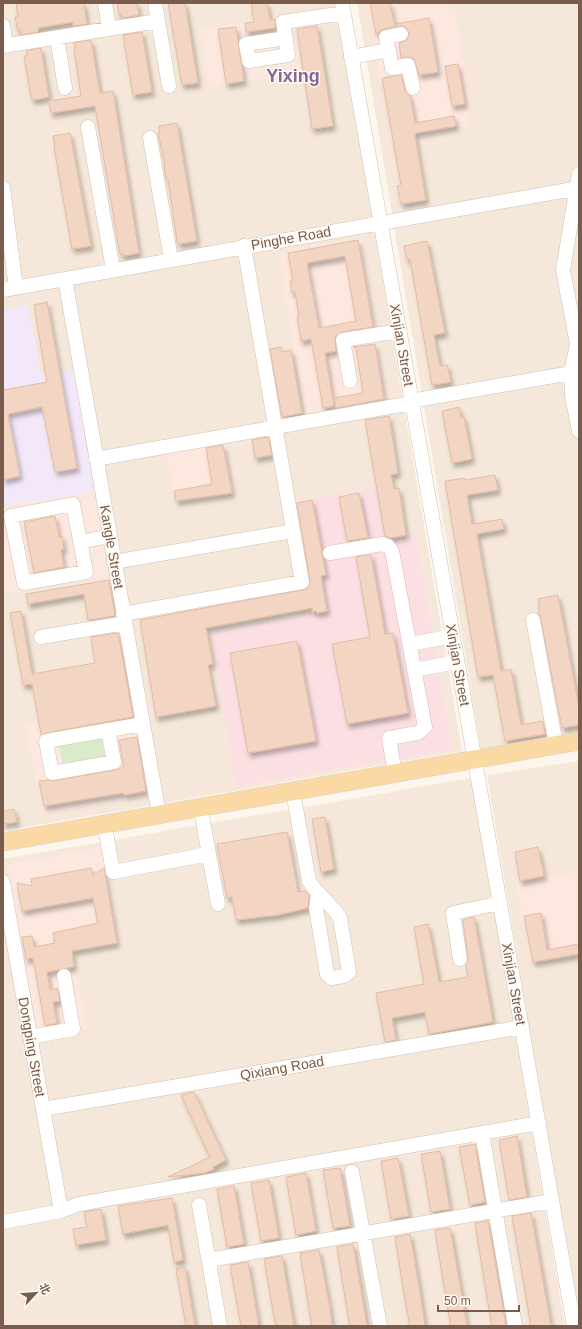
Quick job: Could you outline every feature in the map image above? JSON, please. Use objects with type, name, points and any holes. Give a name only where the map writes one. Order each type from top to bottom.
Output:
[{"type":"main road","points":[[3,842],[159,815],[294,796],[476,764],[579,741]]},
{"type":"main road","points":[[3,851],[202,816],[395,774],[579,750]]},
{"type":"street","points":[[105,3],[109,29]]},
{"type":"street","points":[[155,3],[169,86]]},
{"type":"street","points":[[286,38],[284,22],[343,8]]},
{"type":"street","name":"Xinjian Street","points":[[343,8],[574,1326]]},
{"type":"street","points":[[3,26],[5,46],[158,21]]},
{"type":"street","points":[[401,34],[386,37],[388,50],[392,68],[408,65],[413,88]]},
{"type":"street","points":[[57,37],[66,88]]},
{"type":"street","points":[[351,57],[388,50]]},
{"type":"street","points":[[88,127],[113,270]]},
{"type":"street","points":[[150,138],[171,260]]},
{"type":"street","points":[[579,174],[578,188],[563,270],[577,344],[574,377],[579,431]]},
{"type":"street","points":[[3,188],[9,289]]},
{"type":"street","name":"Pinghe Road","points":[[9,289],[244,246],[578,188]]},
{"type":"street","points":[[40,637],[124,618],[302,582],[244,246]]},
{"type":"street","name":"Kangle Street","points":[[65,279],[159,815]]},
{"type":"street","points":[[350,381],[343,340],[399,331]]},
{"type":"street","points":[[96,459],[412,402],[574,377]]},
{"type":"street","points":[[73,504],[80,542],[86,572],[24,583],[11,516],[73,504]]},
{"type":"street","points":[[114,562],[293,531]]},
{"type":"street","points":[[80,542],[110,536]]},
{"type":"street","points":[[330,553],[382,544],[388,546],[392,551],[425,727],[418,733],[389,738],[395,774]]},
{"type":"street","points":[[533,620],[556,745]]},
{"type":"street","points":[[410,644],[453,636]]},
{"type":"street","points":[[414,670],[458,662]]},
{"type":"street","points":[[108,730],[114,762],[52,773],[46,741],[108,730],[143,724]]},
{"type":"street","points":[[294,796],[309,881],[318,894],[340,918],[349,972],[344,976],[331,978],[326,974],[316,908],[318,894]]},
{"type":"street","points":[[202,816],[218,904]]},
{"type":"street","points":[[106,833],[113,872],[209,854]]},
{"type":"street","name":"Dongping Street","points":[[3,882],[61,1211]]},
{"type":"street","points":[[460,959],[452,913],[500,903]]},
{"type":"street","points":[[30,1037],[73,1029],[64,976]]},
{"type":"street","name":"Qixiang Road","points":[[43,1109],[522,1027]]},
{"type":"street","points":[[3,1222],[61,1211],[78,1204],[539,1123]]},
{"type":"street","points":[[482,1133],[515,1326]]},
{"type":"street","points":[[352,1172],[380,1326]]},
{"type":"street","points":[[209,1260],[552,1201]]},
{"type":"street","points":[[199,1205],[220,1326]]},
{"type":"shaded area","points":[[3,3],[336,3],[462,751],[3,831]]},
{"type":"shaded area","points":[[357,3],[579,3],[579,736],[481,750]]},
{"type":"shaded area","points":[[367,3],[442,3],[454,8],[471,103],[467,125],[392,140]]},
{"type":"shaded area","points":[[320,10],[293,24],[301,73],[209,87],[200,29]]},
{"type":"shaded area","points":[[361,238],[389,404],[306,418],[278,253]]},
{"type":"shaded area","points":[[28,305],[41,375],[73,370],[94,491],[3,506],[3,309]]},
{"type":"shaded area","points":[[225,441],[234,494],[175,504],[165,451]]},
{"type":"shaded area","points":[[376,488],[385,541],[416,536],[452,750],[236,786],[210,632],[311,614],[291,502]]},
{"type":"shaded area","points":[[94,491],[109,576],[3,595],[3,506]]},
{"type":"shaded area","points":[[134,708],[150,795],[42,814],[26,726]]},
{"type":"shaded area","points":[[579,761],[579,1325],[487,775]]},
{"type":"shaded area","points":[[472,778],[565,1326],[3,1326],[3,859]]},
{"type":"shaded area","points":[[104,847],[121,944],[25,962],[7,865]]},
{"type":"shaded area","points":[[579,871],[579,955],[531,964],[516,883]]},
{"type":"shaded area","points":[[74,957],[87,1029],[38,1038],[25,966]]},
{"type":"green space","points":[[101,737],[105,759],[63,766],[59,744]]},
{"type":"building","points":[[16,3],[84,3],[87,24],[73,26],[73,22],[38,28],[38,32],[21,35],[20,30],[18,31],[15,17],[18,17]]},
{"type":"building","points":[[117,3],[137,3],[139,15],[122,18],[121,14],[119,14]]},
{"type":"building","points":[[168,3],[185,3],[198,83],[182,85]]},
{"type":"building","points":[[251,3],[267,3],[270,20],[275,19],[275,28],[246,32],[245,23],[254,22]]},
{"type":"building","points":[[370,3],[390,3],[395,27],[384,29],[376,34]]},
{"type":"building","points":[[429,18],[438,72],[419,75],[414,59],[410,57],[401,58],[399,43],[407,40],[409,32],[404,26],[396,26],[396,24]]},
{"type":"building","points":[[317,26],[333,126],[312,129],[297,29]]},
{"type":"building","points":[[236,27],[244,81],[226,84],[218,29]]},
{"type":"building","points":[[142,32],[152,92],[133,95],[123,35]]},
{"type":"building","points":[[91,40],[100,93],[113,91],[139,253],[123,256],[122,253],[120,254],[95,106],[51,113],[49,101],[81,96],[74,43]]},
{"type":"building","points":[[41,48],[49,97],[34,100],[32,99],[30,91],[24,56],[27,56],[26,51]]},
{"type":"building","points":[[458,64],[465,104],[452,106],[445,66]]},
{"type":"building","points":[[401,75],[405,90],[410,96],[415,123],[454,116],[456,126],[416,133],[415,135],[426,200],[401,204],[397,186],[401,185],[382,78]]},
{"type":"building","points":[[177,123],[197,241],[179,244],[177,241],[168,179],[166,179],[165,164],[158,133],[160,132],[159,126]]},
{"type":"building","points":[[70,133],[91,246],[72,249],[53,136]]},
{"type":"building","points":[[358,240],[373,327],[342,332],[335,337],[336,351],[325,353],[334,406],[323,408],[311,339],[301,341],[295,292],[292,293],[290,281],[293,281],[288,253]],"holes":[[[345,256],[356,321],[319,328],[307,263]]]},
{"type":"building","points":[[427,241],[445,333],[434,335],[440,366],[447,365],[451,382],[432,385],[410,259],[407,260],[404,246]]},
{"type":"building","points":[[47,302],[77,468],[55,472],[42,407],[8,414],[20,476],[3,480],[3,390],[47,382],[34,305]]},
{"type":"building","points":[[375,344],[384,399],[336,408],[334,398],[363,393],[356,348],[353,347]]},
{"type":"building","points":[[281,347],[282,352],[291,350],[302,413],[282,417],[270,349]]},
{"type":"building","points":[[459,407],[461,418],[464,417],[472,459],[452,463],[442,411]]},
{"type":"building","points":[[389,416],[398,473],[391,475],[394,489],[399,488],[406,535],[390,538],[385,536],[365,420]]},
{"type":"building","points":[[268,437],[272,455],[255,458],[252,440]]},
{"type":"building","points":[[223,445],[232,493],[176,501],[174,491],[212,484],[206,448]]},
{"type":"building","points":[[495,475],[498,490],[467,495],[472,524],[502,519],[504,529],[477,534],[501,671],[511,669],[521,725],[543,721],[545,734],[505,741],[493,675],[478,677],[445,481],[465,478],[465,480]]},
{"type":"building","points":[[359,493],[368,538],[347,541],[339,497]]},
{"type":"building","points":[[312,500],[326,575],[321,576],[327,611],[317,613],[316,611],[312,612],[312,608],[206,628],[213,664],[208,665],[216,706],[156,717],[140,620],[307,589],[310,581],[297,503]]},
{"type":"building","points":[[55,516],[59,537],[62,536],[64,549],[61,550],[64,567],[34,573],[24,522]]},
{"type":"building","points":[[371,555],[385,634],[393,633],[408,713],[347,724],[332,644],[370,637],[356,557]]},
{"type":"building","points":[[109,580],[115,616],[88,620],[84,594],[28,604],[26,594]]},
{"type":"building","points":[[558,595],[579,708],[579,725],[562,728],[538,606],[540,605],[538,599]]},
{"type":"building","points":[[21,611],[32,674],[95,663],[91,637],[118,633],[133,717],[41,734],[32,684],[23,685],[10,613]]},
{"type":"building","points":[[297,641],[316,741],[248,753],[230,653]]},
{"type":"building","points":[[137,737],[146,791],[124,795],[123,793],[44,806],[39,781],[53,781],[115,770],[124,767],[119,740]]},
{"type":"building","points":[[14,809],[17,822],[3,824],[3,811]]},
{"type":"building","points":[[325,817],[334,869],[321,872],[312,819]]},
{"type":"building","points":[[287,832],[298,892],[305,891],[309,895],[308,908],[278,915],[236,920],[232,897],[227,898],[217,844]]},
{"type":"building","points":[[538,847],[544,876],[520,881],[515,852]]},
{"type":"building","points":[[91,868],[93,875],[104,868],[117,943],[72,951],[74,967],[47,972],[50,990],[57,988],[60,1001],[53,1002],[57,1023],[45,1026],[33,958],[26,959],[22,937],[32,936],[34,947],[55,943],[53,933],[98,923],[93,898],[22,911],[17,883],[32,886],[31,879]]},
{"type":"building","points":[[541,913],[547,950],[578,944],[579,954],[533,962],[524,916]]},
{"type":"building","points":[[474,917],[493,1022],[429,1034],[425,1012],[392,1018],[396,1040],[385,1042],[376,993],[424,984],[414,927],[428,924],[439,982],[468,977],[466,965],[468,958],[463,920]]},
{"type":"building","points":[[194,1092],[226,1160],[213,1167],[214,1169],[204,1173],[168,1177],[210,1157],[181,1095]]},
{"type":"building","points":[[517,1136],[527,1197],[509,1200],[499,1140]]},
{"type":"building","points":[[475,1144],[485,1202],[470,1205],[459,1147]]},
{"type":"building","points":[[440,1151],[450,1209],[431,1212],[421,1154]]},
{"type":"building","points":[[398,1158],[409,1216],[391,1219],[381,1161]]},
{"type":"building","points":[[340,1168],[350,1226],[333,1228],[323,1170]]},
{"type":"building","points":[[306,1173],[316,1231],[296,1235],[286,1177]]},
{"type":"building","points":[[269,1180],[279,1238],[261,1241],[251,1183]]},
{"type":"building","points":[[234,1186],[244,1244],[227,1247],[217,1189]]},
{"type":"building","points":[[172,1198],[183,1260],[174,1262],[168,1225],[123,1234],[118,1206]]},
{"type":"building","points":[[101,1209],[106,1240],[76,1245],[73,1229],[87,1227],[84,1212]]},
{"type":"building","points":[[531,1213],[551,1326],[531,1326],[512,1216]]},
{"type":"building","points":[[488,1221],[506,1326],[492,1326],[485,1286],[475,1223]]},
{"type":"building","points":[[450,1228],[467,1326],[451,1326],[445,1293],[435,1230]]},
{"type":"building","points":[[410,1234],[425,1326],[410,1326],[405,1300],[395,1237]]},
{"type":"building","points":[[353,1244],[367,1326],[350,1326],[347,1310],[337,1247]]},
{"type":"building","points":[[319,1250],[332,1326],[312,1326],[310,1316],[300,1253]]},
{"type":"building","points":[[282,1256],[294,1326],[277,1326],[274,1317],[264,1259]]},
{"type":"building","points":[[248,1262],[258,1326],[241,1326],[230,1265]]},
{"type":"building","points":[[185,1267],[195,1326],[186,1326],[176,1269]]},
{"type":"district","name":"Yixing","points":[[293,76]]}]
